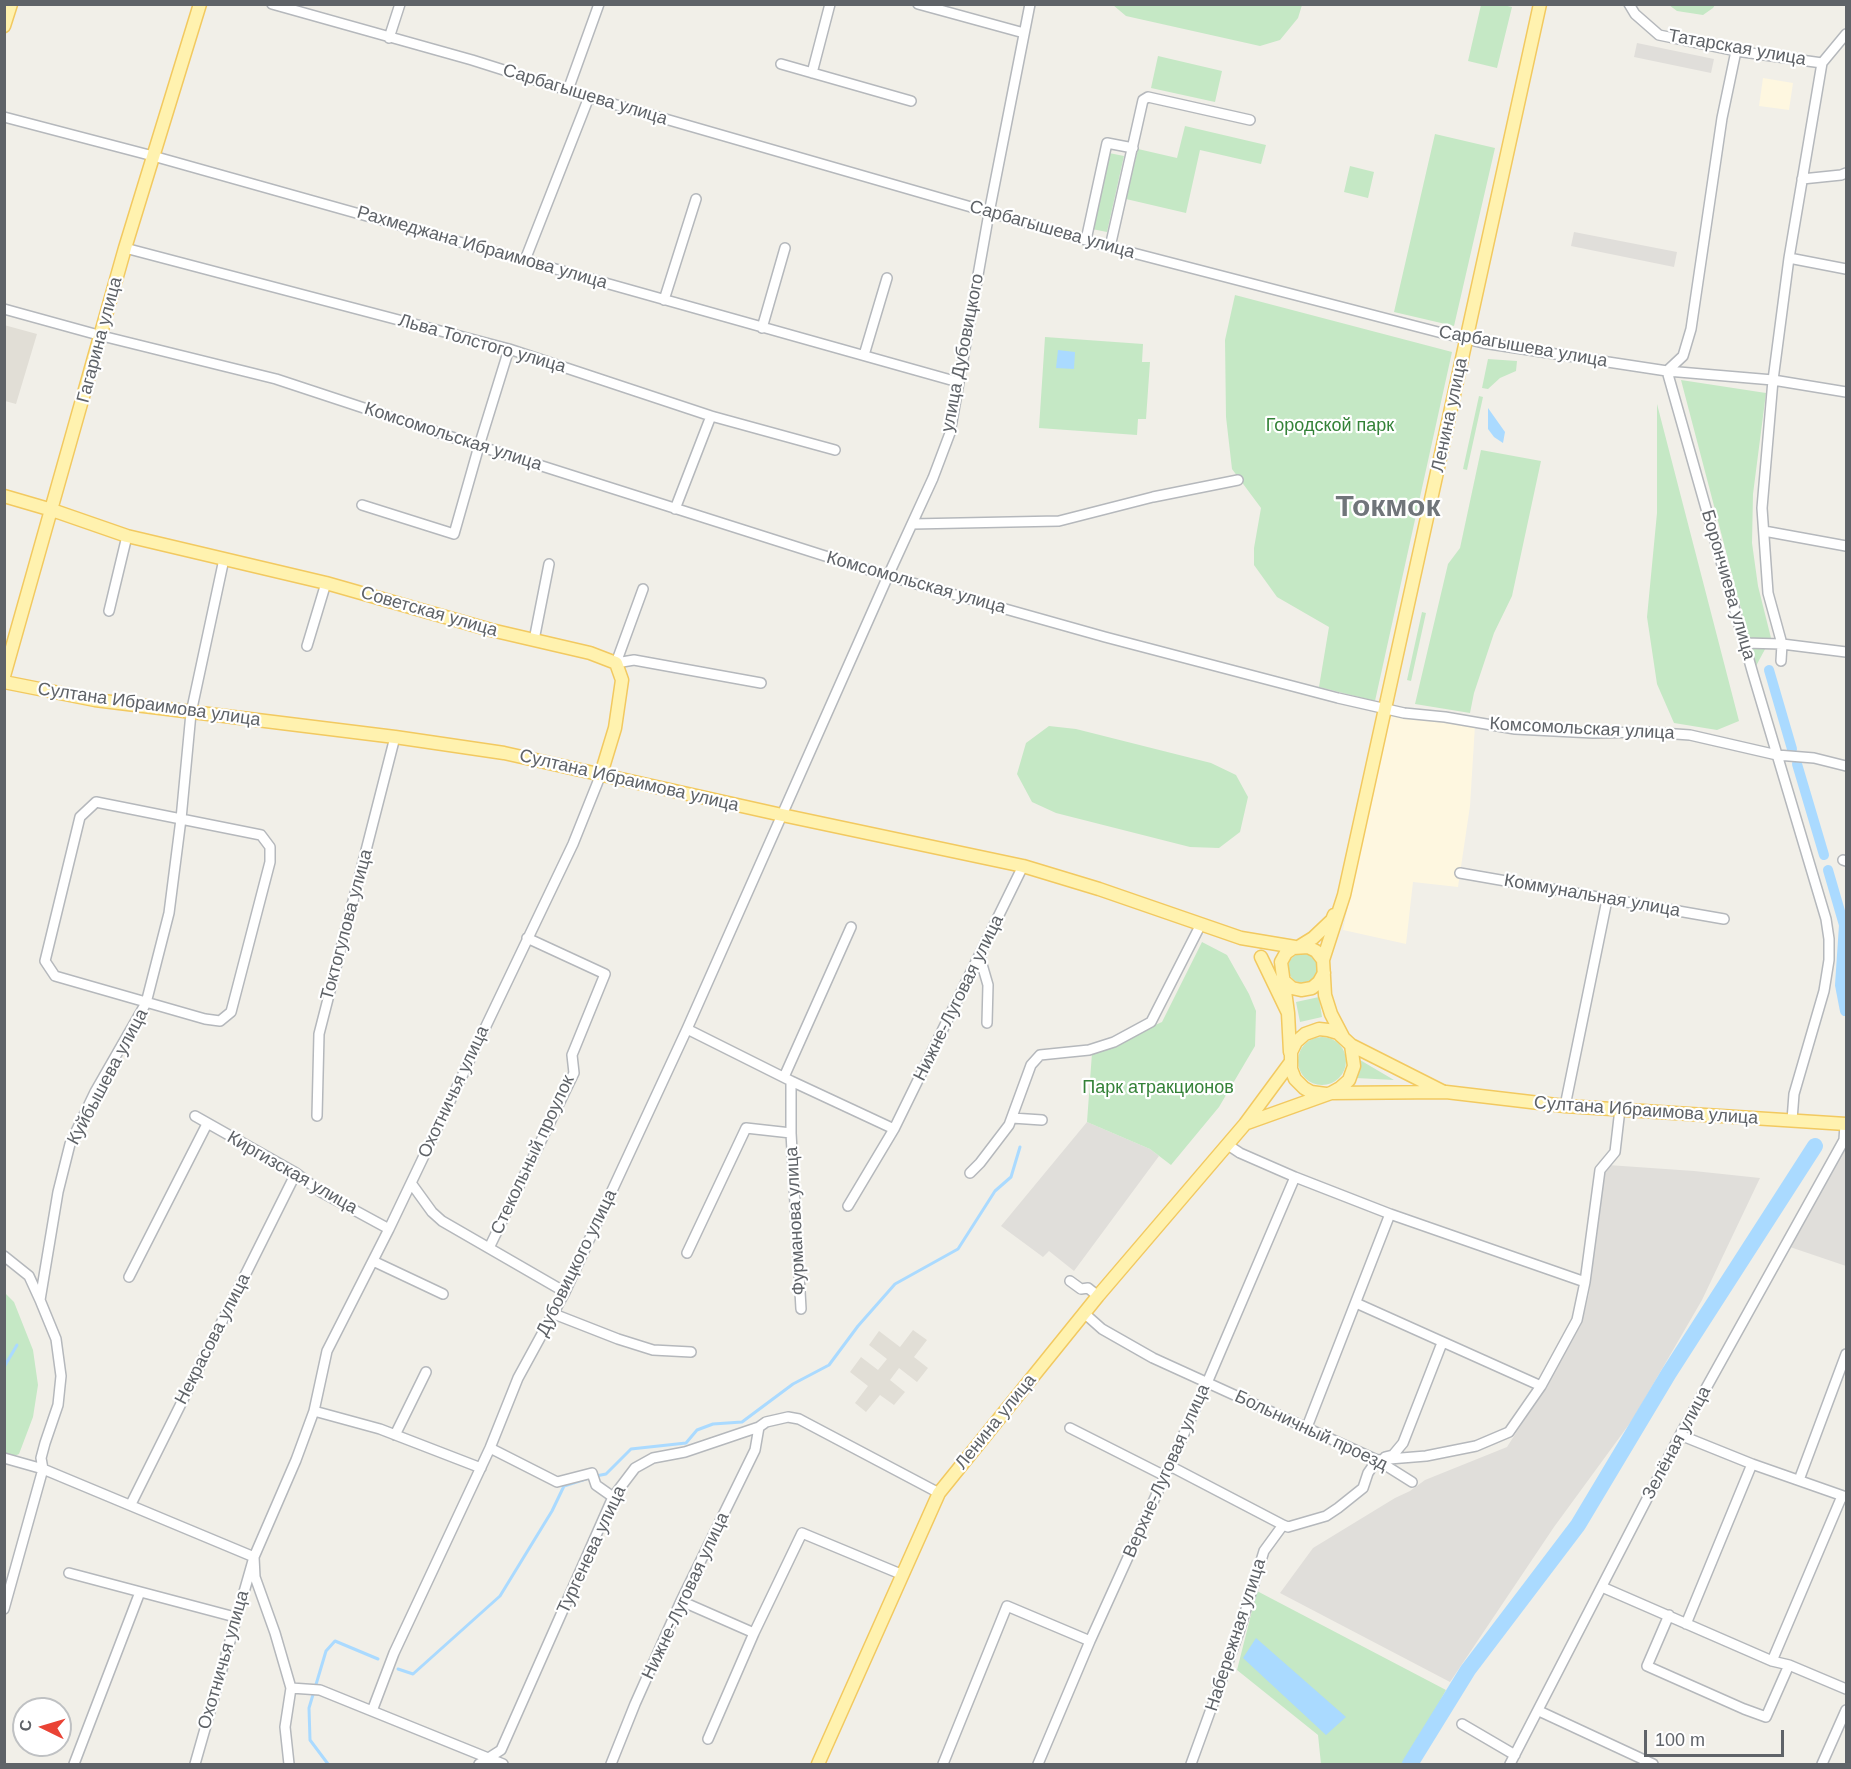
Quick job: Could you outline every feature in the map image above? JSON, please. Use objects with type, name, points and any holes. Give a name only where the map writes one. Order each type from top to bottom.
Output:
[{"type":"main road","points":[[4,26],[10,4]]},
{"type":"main road","name":"Гагарина улица","points":[[4,676],[102,336],[125,248],[200,4]]},
{"type":"main road","name":"Ленина улица","points":[[1344,895],[1540,4]]},
{"type":"main road","name":"Советская улица","points":[[4,496],[127,536],[326,583],[461,622],[590,653],[616,663]]},
{"type":"main road","points":[[602,774],[615,728],[622,680],[616,663]]},
{"type":"main road","name":"Султана Ибраимова улица","points":[[4,682],[95,700],[395,737],[504,753],[1023,866],[1099,889],[1241,938],[1268,943]]},
{"type":"main road","points":[[1344,895],[1332,920],[1313,938],[1286,953],[1281,962],[1288,1013],[1292,1074],[1299,1084],[1311,1092],[1446,1092]]},
{"type":"main road","points":[[1241,938],[1292,988],[1301,990],[1312,988],[1319,982],[1344,895]]},
{"type":"main road","points":[[1268,943],[1313,938]]},
{"type":"main road","points":[[1245,1124],[1340,1088],[1352,1073],[1354,1059],[1328,1005],[1323,966],[1316,951],[1308,947],[1268,943]]},
{"type":"main road","points":[[1261,957],[1288,1013]]},
{"type":"main road","points":[[1259,1106],[1290,1060],[1296,1042],[1311,1031],[1328,1030],[1446,1092]]},
{"type":"main road","points":[[1259,1106],[1290,1035]]},
{"type":"main road","name":"Султана Ибраимова улица","points":[[1446,1092],[1565,1106],[1844,1124]]},
{"type":"main road","name":"Ленина улица","points":[[818,1764],[939,1492],[1098,1296],[1259,1106]]},
{"type":"street","name":"Сарбагышева улица","points":[[272,4],[472,60],[589,97],[1110,247],[1466,339],[1666,371],[1773,380],[1846,392]]},
{"type":"street","points":[[389,38],[400,4]]},
{"type":"street","points":[[568,90],[599,4]]},
{"type":"street","points":[[812,74],[831,4]]},
{"type":"street","points":[[918,4],[1024,33]]},
{"type":"street","name":"улица Дубовицкого","points":[[782,815],[912,524],[950,433],[989,213],[1030,4]]},
{"type":"street","name":"Татарская улица","points":[[1629,4],[1635,14],[1659,35],[1736,51],[1822,63]]},
{"type":"street","name":"Борончиева улица","points":[[1781,661],[1782,644],[1768,593],[1762,508],[1773,380],[1789,258],[1822,63],[1846,34]]},
{"type":"street","points":[[1666,371],[1683,356],[1691,329],[1722,118],[1736,51]]},
{"type":"street","points":[[781,64],[911,101]]},
{"type":"street","points":[[525,260],[589,97]]},
{"type":"street","points":[[1110,247],[1143,100],[1148,97],[1250,120]]},
{"type":"street","name":"Рахмеджана Ибраимова улица","points":[[4,117],[153,156],[958,382]]},
{"type":"street","points":[[1086,240],[1107,143],[1133,148]]},
{"type":"street","points":[[1802,179],[1846,173]]},
{"type":"street","points":[[664,300],[696,199]]},
{"type":"street","name":"Льва Толстого улица","points":[[125,248],[509,349],[711,416],[835,450]]},
{"type":"street","points":[[762,328],[785,248]]},
{"type":"street","points":[[1789,258],[1846,269]]},
{"type":"street","points":[[864,355],[887,278]]},
{"type":"street","name":"Комсомольская улица","points":[[4,309],[276,379],[478,446],[888,576],[1115,640],[1338,699],[1404,713],[1445,717],[1515,729],[1690,735],[1777,755],[1814,758],[1846,766]]},
{"type":"street","points":[[362,505],[454,534],[478,446],[509,349]]},
{"type":"street","name":"Борончиева улица","points":[[1666,371],[1826,919],[1829,939],[1824,991],[1794,1094],[1796,1120]]},
{"type":"street","points":[[675,509],[711,416]]},
{"type":"street","points":[[912,524],[1059,521],[1153,497],[1238,480]]},
{"type":"street","points":[[1764,531],[1846,546]]},
{"type":"street","points":[[109,611],[127,536]]},
{"type":"street","name":"Куйбышева улица","points":[[40,1300],[58,1192],[70,1144],[95,1092],[146,1003],[169,913],[191,713],[225,560]]},
{"type":"street","points":[[534,640],[549,564]]},
{"type":"street","points":[[307,646],[326,583]]},
{"type":"street","points":[[616,663],[643,589]]},
{"type":"street","points":[[1744,643],[1782,644],[1846,652]]},
{"type":"street","name":"Советская улица","points":[[616,663],[634,660],[761,683]]},
{"type":"street","name":"Токтогулова улица","points":[[317,1116],[319,1034],[395,737]]},
{"type":"street","name":"Охотничья улица","points":[[195,1764],[235,1617],[254,1557],[296,1460],[314,1411],[327,1351],[373,1262],[573,844],[602,774]]},
{"type":"street","points":[[96,802],[181,819],[261,836],[270,847],[270,862],[231,1012],[220,1021],[146,1003],[55,976],[45,961],[80,817],[96,802]]},
{"type":"street","name":"Дубовицкого улица","points":[[372,1711],[394,1653],[481,1468],[518,1378],[565,1292],[687,1029],[782,815]]},
{"type":"street","name":"Нижне-Луговая улица","points":[[848,1206],[894,1129],[1023,866]]},
{"type":"street","name":"Коммунальная улица","points":[[1460,873],[1724,919]]},
{"type":"street","points":[[1565,1106],[1607,900]]},
{"type":"street","points":[[970,1173],[1009,1125],[1031,1065],[1040,1055],[1089,1050],[1114,1042],[1150,1022],[1201,924]]},
{"type":"street","name":"Фурманова улица","points":[[801,1309],[788,1079],[851,927]]},
{"type":"street","name":"Стекольный проулок","points":[[489,1248],[574,1073],[572,1055],[604,974],[527,938]]},
{"type":"street","points":[[982,950],[981,960],[988,985],[987,1023]]},
{"type":"street","points":[[687,1029],[894,1129]]},
{"type":"street","points":[[1377,1460],[1426,1456],[1476,1446],[1509,1432],[1540,1386],[1576,1320],[1585,1282],[1600,1170],[1615,1152],[1620,1109]]},
{"type":"street","name":"Киргизская улица","points":[[195,1116],[296,1173],[321,1192],[389,1229]]},
{"type":"street","points":[[1012,1118],[1042,1120]]},
{"type":"street","points":[[129,1277],[207,1124]]},
{"type":"street","name":"Зелёная улица","points":[[1510,1764],[1680,1435],[1844,1140],[1844,1124]]},
{"type":"street","name":"Фурманова улица","points":[[687,1253],[746,1128],[791,1133]]},
{"type":"street","points":[[1228,1145],[1240,1153],[1295,1178],[1390,1214],[1585,1282]]},
{"type":"street","name":"Некрасова улица","points":[[131,1504],[296,1173]]},
{"type":"street","name":"Верхне-Луговая улица","points":[[1038,1764],[1295,1178]]},
{"type":"street","points":[[411,1183],[432,1212],[442,1221],[565,1292]]},
{"type":"street","points":[[1307,1427],[1390,1214]]},
{"type":"street","points":[[4,1256],[29,1276],[56,1339],[61,1376],[58,1405],[41,1458],[43,1469],[4,1610]]},
{"type":"street","points":[[373,1262],[443,1294]]},
{"type":"street","points":[[1070,1281],[1082,1289],[1088,1287],[1098,1296]]},
{"type":"street","points":[[1356,1303],[1540,1386]]},
{"type":"street","name":"Больничный проезд","points":[[1084,1313],[1102,1329],[1153,1358],[1377,1460],[1412,1482]]},
{"type":"street","points":[[554,1314],[653,1350],[691,1352]]},
{"type":"street","points":[[1170,1466],[1288,1527],[1326,1516],[1363,1488],[1368,1473],[1377,1460],[1393,1455],[1403,1443],[1442,1343]]},
{"type":"street","points":[[1799,1480],[1846,1354]]},
{"type":"street","points":[[395,1435],[426,1372]]},
{"type":"street","points":[[314,1411],[395,1435],[481,1468]]},
{"type":"street","name":"Тургенева улица","points":[[479,1764],[501,1750],[613,1497],[635,1468],[653,1458],[685,1452],[776,1419],[788,1417],[799,1419],[939,1492]]},
{"type":"street","name":"Нижне-Луговая улица","points":[[611,1764],[681,1601],[755,1450],[759,1427]]},
{"type":"street","points":[[1070,1428],[1165,1476]]},
{"type":"street","points":[[1680,1435],[1752,1464],[1844,1496],[1772,1661]]},
{"type":"street","points":[[490,1448],[557,1482],[592,1473],[596,1485],[613,1497]]},
{"type":"street","points":[[4,1458],[43,1469],[254,1557]]},
{"type":"street","points":[[1686,1624],[1752,1464]]},
{"type":"street","name":"Набережная улица","points":[[1191,1764],[1239,1632],[1258,1564],[1264,1551],[1283,1525]]},
{"type":"street","points":[[708,1739],[754,1633],[802,1533],[903,1575]]},
{"type":"street","name":"Охотничья улица","points":[[254,1557],[255,1577],[291,1688],[285,1727],[289,1764]]},
{"type":"street","points":[[69,1573],[235,1617]]},
{"type":"street","points":[[1602,1587],[1772,1661],[1789,1665],[1846,1689]]},
{"type":"street","points":[[74,1764],[140,1592]]},
{"type":"street","points":[[681,1601],[754,1633]]},
{"type":"street","points":[[943,1764],[1007,1606],[1090,1641]]},
{"type":"street","points":[[1669,1615],[1647,1666],[1744,1709],[1766,1717],[1789,1665]]},
{"type":"street","points":[[291,1688],[320,1690],[503,1764]]},
{"type":"street","points":[[1822,1764],[1846,1710]]},
{"type":"street","points":[[1539,1711],[1653,1764]]},
{"type":"street","points":[[1462,1724],[1515,1755]]},
{"type":"shaded area","points":[[1637,43],[1714,59],[1711,73],[1634,57]]},
{"type":"shaded area","points":[[1763,78],[1793,83],[1789,110],[1759,106]]},
{"type":"shaded area","points":[[1574,232],[1677,252],[1674,267],[1571,246]]},
{"type":"shaded area","points":[[4,325],[37,334],[16,404],[5,401]]},
{"type":"shaded area","points":[[1388,713],[1475,725],[1470,806],[1458,887],[1413,882],[1406,944],[1343,930]]},
{"type":"shaded area","points":[[1087,1122],[1150,1149],[1159,1156],[1074,1271],[1049,1251],[1043,1257],[1001,1226]]},
{"type":"shaded area","points":[[1846,1146],[1846,1266],[1790,1247]]},
{"type":"shaded area","points":[[1608,1165],[1760,1178],[1702,1300],[1633,1419],[1554,1527],[1450,1682],[1280,1593],[1313,1548],[1425,1480],[1507,1447],[1581,1325],[1589,1294],[1605,1168]]},
{"type":"shaded area","points":[[913,1330],[927,1340],[914,1357],[928,1368],[917,1382],[899,1368],[890,1380],[905,1392],[894,1405],[880,1395],[866,1412],[855,1403],[868,1386],[850,1372],[861,1357],[878,1370],[887,1359],[869,1345],[879,1331],[900,1347]]},
{"type":"green space","points":[[1113,5],[1302,5],[1298,18],[1280,40],[1260,46],[1126,16]]},
{"type":"green space","points":[[1481,5],[1512,7],[1497,68],[1468,61]]},
{"type":"green space","points":[[1669,5],[1715,5],[1703,15],[1677,11]]},
{"type":"green space","points":[[1158,56],[1222,71],[1215,102],[1151,88]]},
{"type":"green space","points":[[1185,126],[1266,145],[1261,164],[1200,150],[1186,213],[1126,199],[1138,149],[1177,158]]},
{"type":"green space","points":[[1435,134],[1495,148],[1454,326],[1394,312]]},
{"type":"green space","points":[[1109,153],[1124,156],[1107,232],[1092,229]]},
{"type":"green space","points":[[1350,166],[1374,172],[1368,198],[1344,192]]},
{"type":"green space","name":"Городской парк","points":[[1235,295],[1452,352],[1375,701],[1319,687],[1329,627],[1277,597],[1254,565],[1254,548],[1261,508],[1232,469],[1226,417],[1225,340]]},
{"type":"green space","points":[[1045,337],[1143,344],[1142,362],[1150,362],[1146,419],[1138,419],[1137,435],[1039,428]]},
{"type":"green space","points":[[1488,359],[1517,361],[1516,371],[1500,378],[1488,389],[1482,388]]},
{"type":"green space","points":[[1681,380],[1766,393],[1753,494],[1752,543],[1758,586],[1771,638],[1756,666]]},
{"type":"green space","points":[[1479,396],[1483,397],[1467,470],[1463,469]]},
{"type":"green space","points":[[1657,404],[1739,721],[1717,730],[1674,723],[1657,684],[1647,617],[1657,513]]},
{"type":"green space","points":[[1481,450],[1541,461],[1512,596],[1494,633],[1474,693],[1470,713],[1415,704],[1448,564],[1460,548]]},
{"type":"green space","points":[[1422,612],[1426,613],[1411,681],[1407,680]]},
{"type":"green space","points":[[1049,726],[1076,729],[1211,763],[1236,775],[1248,797],[1240,832],[1219,848],[1190,847],[1056,813],[1032,802],[1017,774],[1026,743]]},
{"type":"green space","name":"Парк атракционов","points":[[1202,942],[1227,955],[1249,994],[1256,1011],[1255,1046],[1219,1107],[1171,1165],[1150,1149],[1087,1122],[1092,1053],[1162,1022]]},
{"type":"green space","points":[[1303,953],[1314,957],[1318,968],[1314,979],[1303,983],[1292,979],[1288,968],[1292,957]]},
{"type":"green space","points":[[1319,997],[1322,1017],[1300,1022],[1296,1002]]},
{"type":"green space","points":[[1317,1037],[1327,1037],[1339,1044],[1346,1056],[1346,1066],[1339,1078],[1327,1085],[1317,1085],[1302,1074],[1298,1066],[1298,1056],[1309,1041]]},
{"type":"green space","points":[[1360,1060],[1394,1080],[1356,1078],[1360,1069]]},
{"type":"green space","points":[[4,1292],[14,1302],[33,1350],[38,1385],[33,1417],[19,1454],[5,1460]]},
{"type":"green space","points":[[1257,1591],[1446,1690],[1406,1764],[1321,1764],[1318,1735],[1237,1670]]},
{"type":"water","points":[[1058,350],[1075,352],[1074,369],[1056,368]]},
{"type":"water","points":[[1488,408],[1505,432],[1503,443],[1488,429]]},
{"type":"water","points":[[1256,1638],[1346,1717],[1326,1735],[1243,1658]]},
{"type":"waterway","points":[[1769,670],[1792,749]]},
{"type":"waterway","points":[[1797,764],[1824,855]]},
{"type":"waterway","points":[[1828,870],[1844,925],[1840,985],[1845,1011]]},
{"type":"waterway","points":[[1410,1764],[1468,1670],[1578,1525],[1669,1373],[1815,1146]]},
{"type":"waterway","points":[[596,1476],[606,1474],[631,1449],[686,1443],[697,1430],[713,1424],[742,1422],[793,1384],[829,1365],[858,1326],[895,1284],[958,1249],[995,1191],[1011,1177],[1020,1147]]},
{"type":"waterway","points":[[4,1367],[17,1345]]},
{"type":"waterway","points":[[398,1669],[413,1674],[500,1596],[552,1511],[564,1486],[589,1478]]},
{"type":"waterway","points":[[328,1764],[310,1740],[309,1708],[326,1651],[335,1641],[378,1659]]},
{"type":"district","name":"Токмок","points":[[1388,508]]}]
